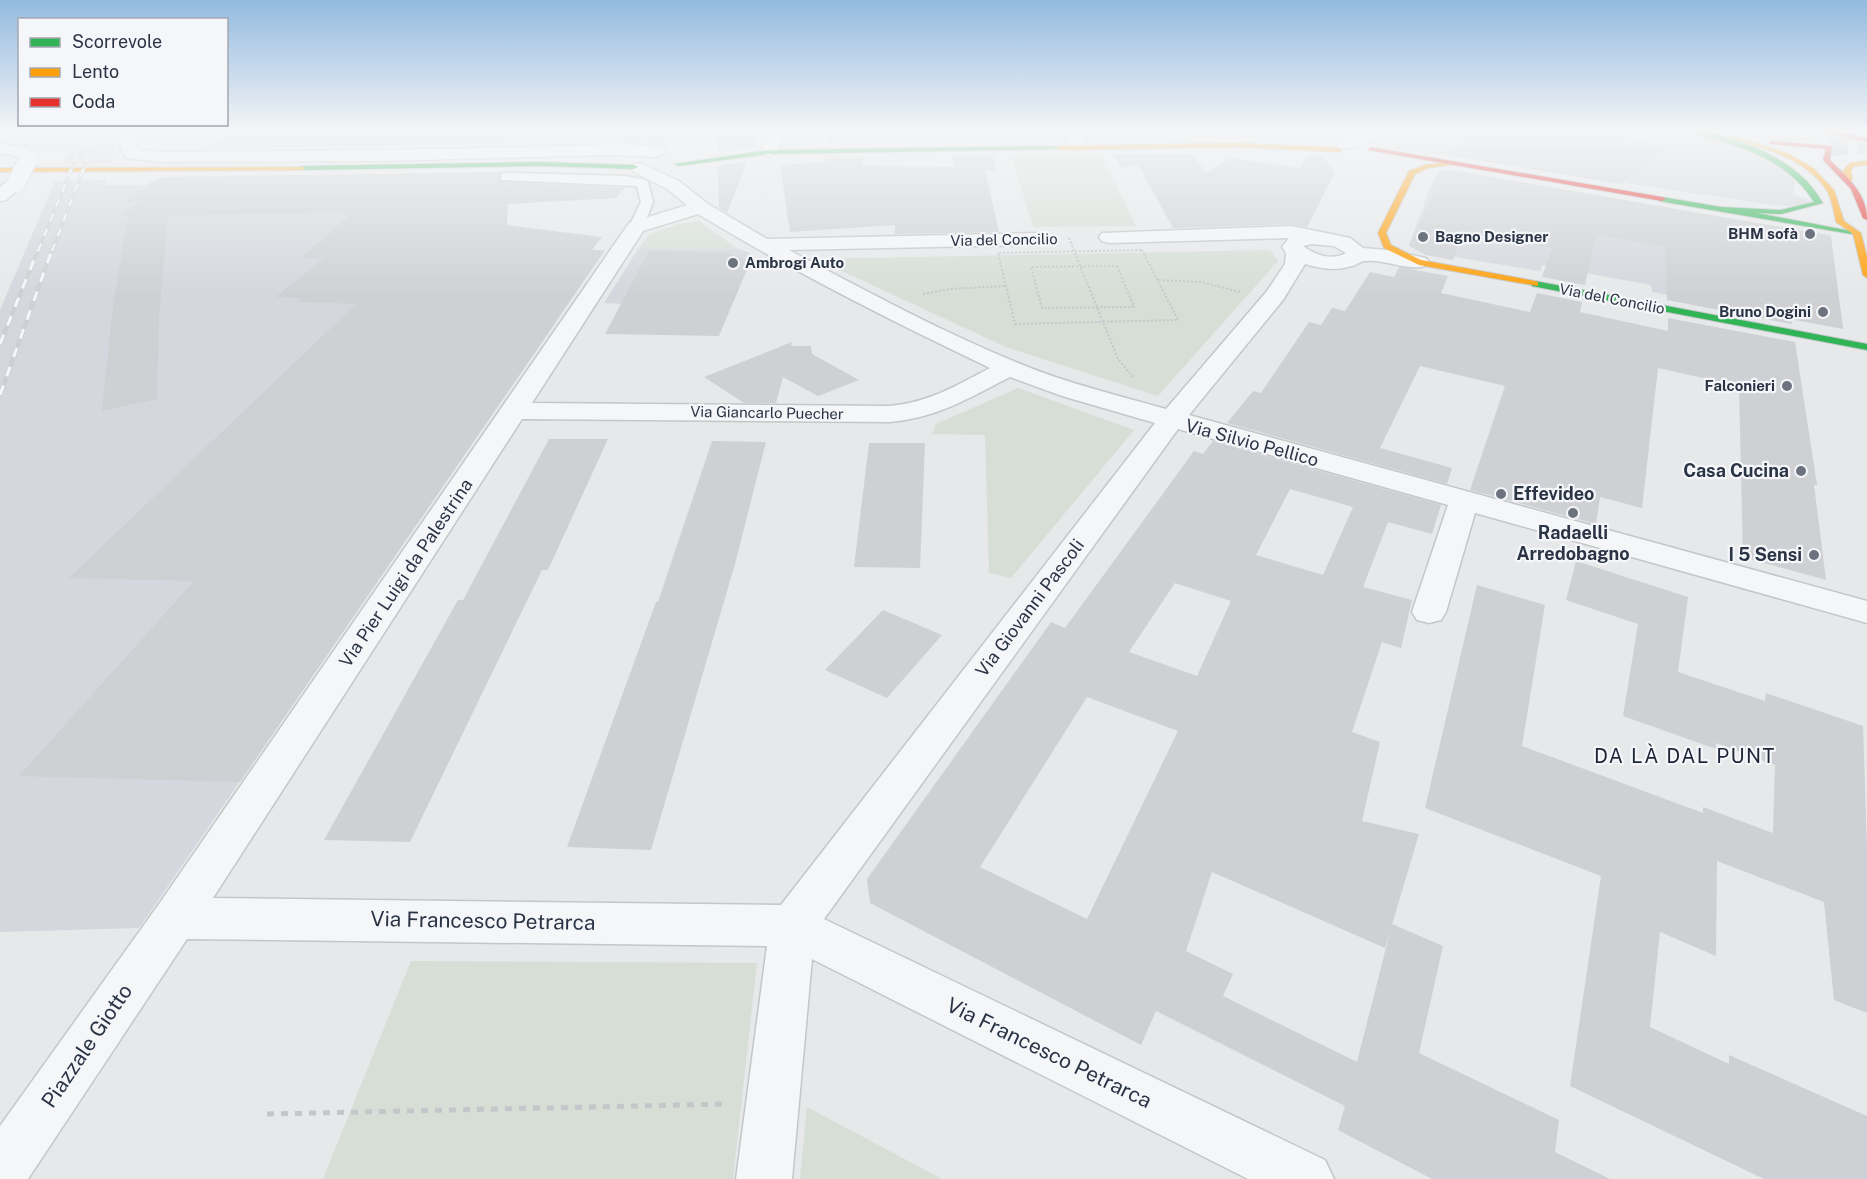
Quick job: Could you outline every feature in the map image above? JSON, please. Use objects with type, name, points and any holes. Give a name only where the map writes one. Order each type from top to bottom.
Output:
[{"type":"main road","points":[[1405,186],[1382,233],[1387,246],[1419,261]]},
{"type":"main road","points":[[1578,186],[1714,209],[1862,229]]},
{"type":"main road","points":[[1714,209],[1780,211],[1806,209],[1819,203],[1811,186]]},
{"type":"main road","points":[[1827,186],[1833,195],[1840,222],[1862,229]]},
{"type":"main road","points":[[1853,186],[1864,198],[1867,218]]},
{"type":"main road","points":[[1862,229],[1867,275]]},
{"type":"main road","name":"Via del Concilio","points":[[1419,261],[1867,347]]},
{"type":"street","points":[[0,196],[12,186]]},
{"type":"street","name":"Via Silvio Pellico","points":[[687,186],[701,208],[764,245],[878,306],[1009,368],[1116,405],[1867,612]]},
{"type":"street","points":[[636,227],[701,208]]},
{"type":"street","name":"Via Pier Luigi da Palestrina","points":[[175,918],[636,227]]},
{"type":"street","points":[[1109,237],[1292,232],[1323,238],[1350,249],[1382,233]]},
{"type":"street","points":[[1244,234],[1295,248],[1313,261],[1332,263]]},
{"type":"street","points":[[1295,248],[1303,239],[1323,238]]},
{"type":"street","name":"Via del Concilio","points":[[764,245],[1036,239]]},
{"type":"street","name":"Via Giovanni Pascoli","points":[[792,926],[1171,420],[1273,297],[1295,264],[1295,248]]},
{"type":"street","name":"Via del Concilio","points":[[1350,249],[1419,261]]},
{"type":"street","name":"Via Giovanni Pascoli","points":[[1273,297],[1332,263],[1348,261],[1350,249]]},
{"type":"street","name":"Via Giancarlo Puecher","points":[[515,411],[890,414],[918,411],[941,403],[1009,368]]},
{"type":"street","points":[[1429,612],[1464,501]]},
{"type":"street","name":"Via Francesco Petrarca","points":[[175,918],[792,926],[1306,1179]]},
{"type":"street","name":"Piazzale Giotto","points":[[0,1173],[175,918]]},
{"type":"street","points":[[764,1179],[792,926]]},
{"type":"lane","name":"Via Pier Luigi da Palestrina","points":[[636,227],[647,202],[643,186]]},
{"type":"path","name":"Via del Concilio","points":[[1074,251],[1069,238],[1109,237]]},
{"type":"path","points":[[1142,250],[1178,320],[1015,324],[998,253],[1074,251],[1142,250]]},
{"type":"path","points":[[1074,251],[1118,359],[1134,378],[1116,405]]},
{"type":"path","points":[[1117,266],[1134,307],[1096,307],[1042,308],[1031,267],[1117,266]]},
{"type":"path","points":[[1158,280],[1201,282],[1273,297]]},
{"type":"path","points":[[878,306],[950,289],[1006,286]]},
{"type":"path","points":[[267,1114],[772,1103]]},
{"type":"shaded area","points":[[53,186],[468,186],[515,321],[556,322],[139,928],[0,932],[0,310]]},
{"type":"shaded area","points":[[1021,186],[1116,186],[1136,226],[1033,227]]},
{"type":"shaded area","points":[[1431,186],[1537,186],[1830,235],[1843,329],[1652,292],[1651,285],[1542,265],[1540,271],[1419,251],[1409,245]]},
{"type":"shaded area","points":[[1646,186],[1794,186],[1793,195],[1814,201],[1801,207],[1772,205]]},
{"type":"shaded area","points":[[699,221],[738,249],[638,249],[650,234],[679,224]]},
{"type":"shaded area","points":[[638,249],[738,249],[750,253],[748,266],[735,298],[728,308],[604,303]]},
{"type":"shaded area","points":[[1270,250],[1278,261],[1158,396],[1006,347],[816,259]]},
{"type":"shaded area","points":[[1018,388],[1134,430],[1011,578],[989,573],[985,435],[932,434],[936,424]]},
{"type":"shaded area","points":[[411,961],[757,963],[733,1179],[323,1179]]},
{"type":"shaded area","points":[[807,1107],[942,1179],[800,1179]]},
{"type":"building","points":[[148,186],[584,186],[625,188],[616,198],[508,204],[507,225],[602,237],[592,250],[605,250],[240,782],[19,776],[194,581],[69,578],[356,304],[296,302],[301,298],[276,297],[324,258],[301,258],[352,213],[168,215],[159,316],[157,399],[102,411],[113,306],[128,216],[119,216],[139,202],[122,203]]},
{"type":"building","points":[[718,186],[738,186],[727,213],[719,208]]},
{"type":"building","points":[[783,186],[989,186],[999,232],[895,234],[895,225],[790,232]]},
{"type":"building","points":[[1150,186],[1328,186],[1307,227],[1292,224],[1173,228]]},
{"type":"building","points":[[1431,186],[1544,186],[1831,236],[1843,329],[1791,319],[1792,324],[1667,300],[1665,247],[1596,234],[1585,285],[1542,277],[1552,248],[1464,232],[1453,260],[1426,255],[1409,246],[1435,189],[1430,188]]},
{"type":"building","points":[[649,251],[715,252],[731,254],[750,262],[719,336],[605,334]]},
{"type":"building","points":[[1399,267],[1448,276],[1441,293],[1530,312],[1537,293],[1582,302],[1580,312],[1668,331],[1668,318],[1795,342],[1817,485],[1814,485],[1826,580],[1743,557],[1739,386],[1658,368],[1642,508],[1600,497],[1596,524],[1470,490],[1505,386],[1420,366],[1380,448],[1452,468],[1447,484],[1227,423],[1253,391],[1261,393],[1309,322],[1321,325],[1332,308],[1345,311],[1370,272],[1394,277]]},
{"type":"building","points":[[792,342],[791,346],[811,346],[812,354],[859,380],[818,396],[783,377],[776,403],[744,403],[704,377]]},
{"type":"building","points":[[549,439],[608,439],[548,570],[542,570],[410,842],[324,840],[458,600],[463,600]]},
{"type":"building","points":[[712,441],[766,442],[735,564],[651,850],[567,847],[656,602],[658,602]]},
{"type":"building","points":[[1213,441],[1441,505],[1432,534],[1388,522],[1363,587],[1412,600],[1401,648],[1382,642],[1352,732],[1380,742],[1362,821],[1419,834],[1392,924],[1443,946],[1419,1053],[1559,1120],[1555,1152],[1610,1179],[1432,1179],[1338,1130],[1345,1106],[1156,1011],[1141,1045],[870,903],[867,879],[1051,622],[1065,628],[1194,451],[1203,454]],"holes":[[[1290,489],[1353,507],[1323,575],[1256,555]],[[1175,583],[1231,601],[1197,676],[1129,652]],[[1087,697],[1178,731],[1087,919],[980,867]],[[1212,872],[1385,948],[1391,928],[1357,1062],[1223,996],[1233,974],[1186,951]]]},
{"type":"building","points":[[869,443],[925,443],[920,568],[854,567]]},
{"type":"building","points":[[1576,561],[1688,597],[1678,672],[1765,701],[1766,693],[1863,726],[1867,850],[1867,1013],[1834,1000],[1824,902],[1717,861],[1716,956],[1660,932],[1650,1027],[1729,1064],[1729,1055],[1867,1116],[1867,1179],[1764,1179],[1570,1086],[1601,876],[1425,808],[1477,585],[1545,605],[1522,746],[1703,813],[1703,807],[1773,833],[1775,765],[1716,743],[1716,749],[1623,716],[1638,624],[1566,600]]},
{"type":"building","points":[[883,610],[942,635],[887,698],[825,670]]},
{"type":"railway","points":[[38,251],[65,186]]},
{"type":"railway","points":[[52,251],[77,186]]},
{"type":"railway","points":[[0,344],[38,250]]},
{"type":"railway","points":[[0,395],[52,250]]},
{"type":"traffic: fast","points":[[1714,209],[1781,212],[1819,203],[1807,186]]},
{"type":"traffic: fast","points":[[1662,199],[1857,233]]},
{"type":"traffic: fast","points":[[1535,284],[1867,347]]},
{"type":"traffic: slow","points":[[1405,186],[1382,233],[1387,246],[1419,262],[1535,284]]},
{"type":"traffic: slow","points":[[1827,186],[1835,202],[1840,222],[1857,233],[1867,275]]},
{"type":"traffic: jam","points":[[1586,186],[1662,199]]},
{"type":"traffic: jam","points":[[1852,186],[1867,218]]},
{"type":"place","name":"BHM sofà","points":[[1810,234]]},
{"type":"place","name":"Bagno Designer","points":[[1423,237]]},
{"type":"place","name":"Ambrogi Auto","points":[[733,263]]},
{"type":"place","name":"Bruno Dogini","points":[[1823,312]]},
{"type":"place","name":"Falconieri","points":[[1787,386]]},
{"type":"place","name":"Casa Cucina","points":[[1801,471]]},
{"type":"place","name":"Effevideo","points":[[1501,494]]},
{"type":"place","name":"Radaelli Arredobagno","points":[[1573,513]]},
{"type":"place","name":"I 5 Sensi","points":[[1814,555]]},
{"type":"district","name":"DA LÀ DAL PUNT","points":[[1685,756]]}]
